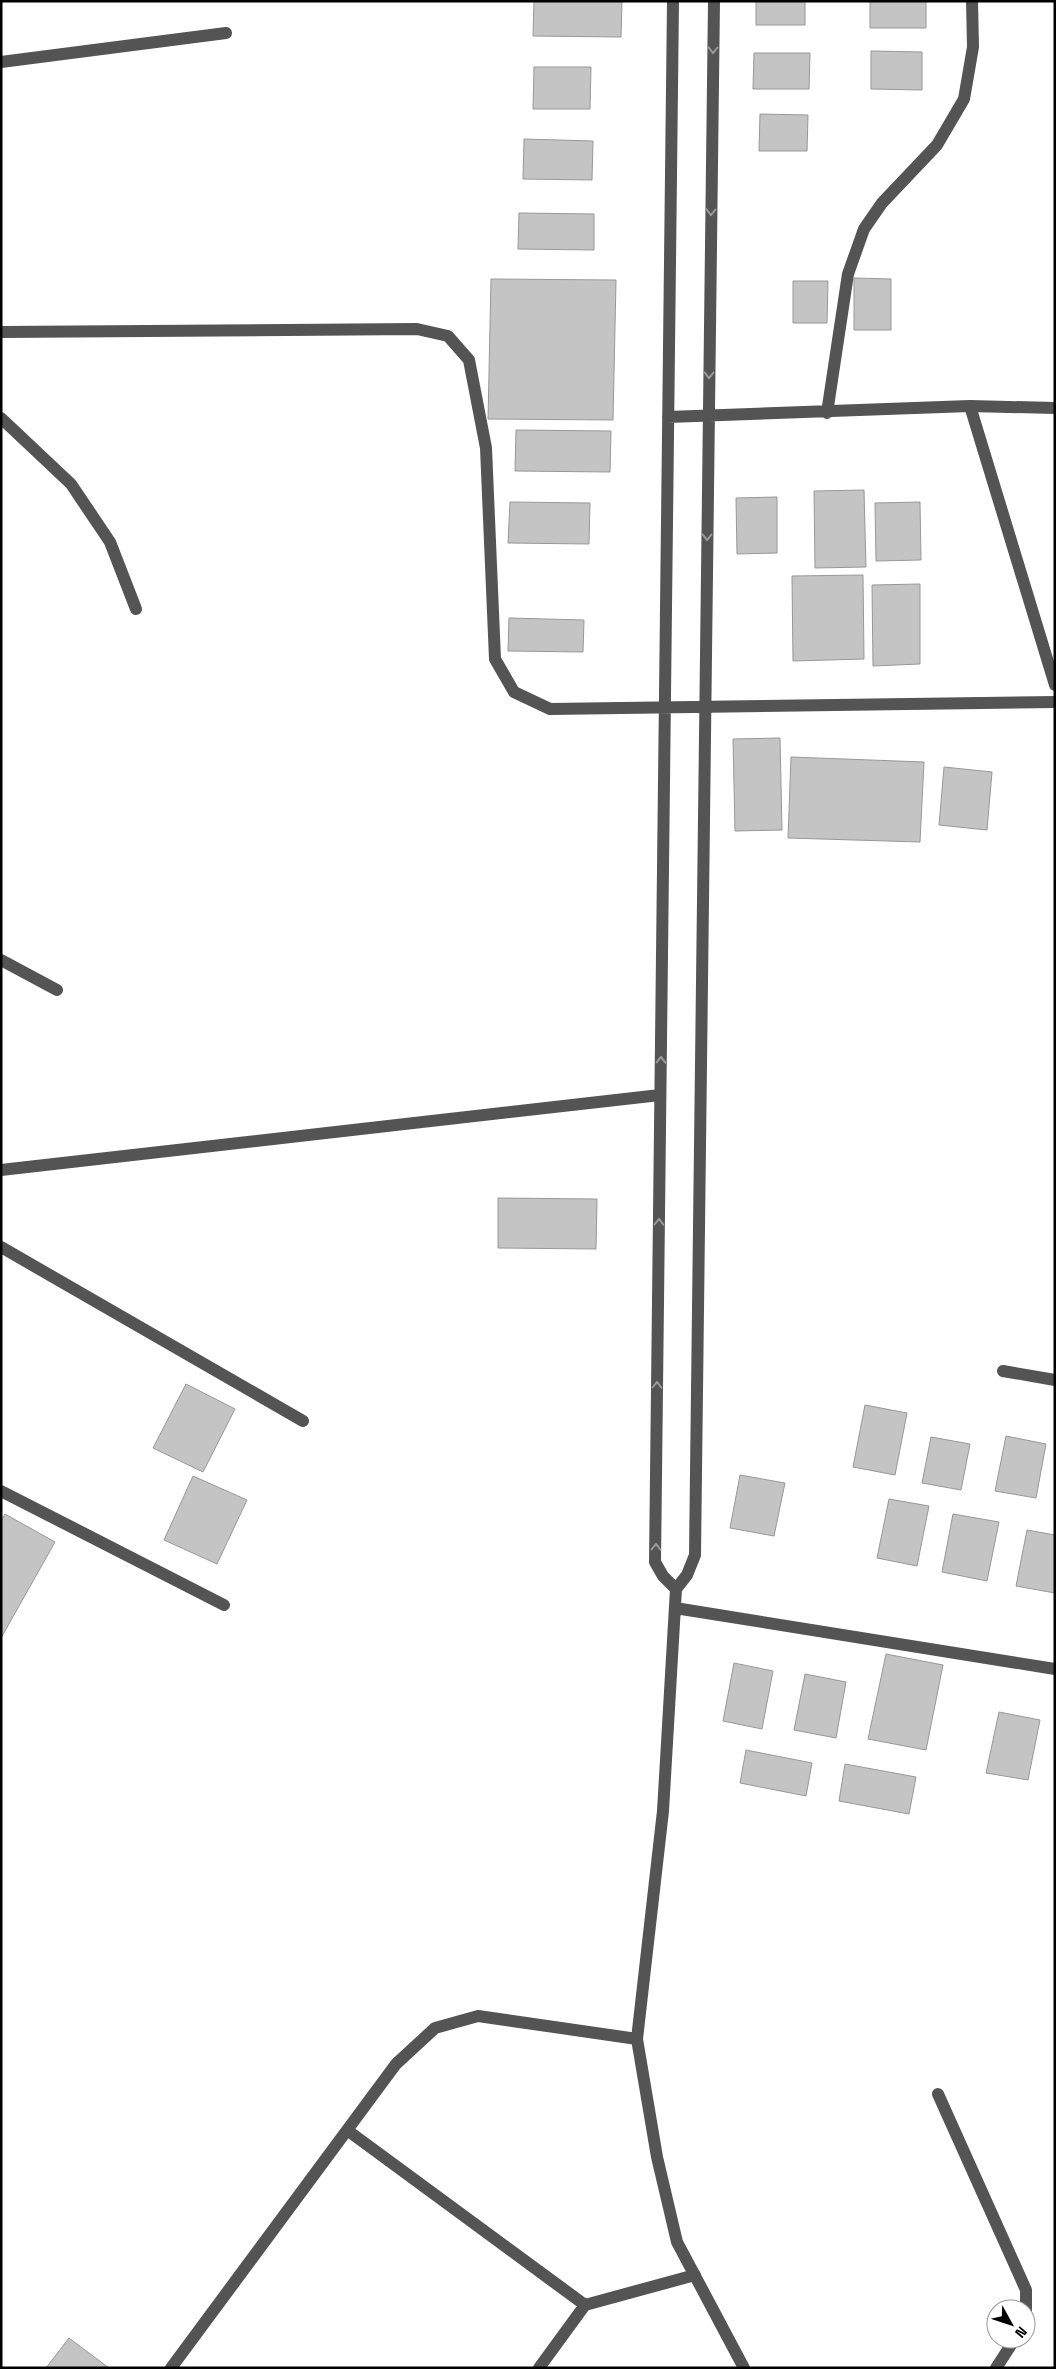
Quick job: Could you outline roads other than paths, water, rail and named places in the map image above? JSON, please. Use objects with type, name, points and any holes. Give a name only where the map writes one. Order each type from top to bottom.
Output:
[{"type":"street","points":[[674,1],[655,1562],[663,1576],[676,1589]]},
{"type":"street","points":[[714,1],[695,1555],[687,1575],[676,1589],[663,1811],[637,2038],[657,2157],[675,2233],[744,2368]]},
{"type":"street","points":[[827,413],[848,274],[864,229],[882,203],[937,145],[964,99],[973,48],[972,1]]},
{"type":"street","points":[[1,62],[226,33]]},
{"type":"street","points":[[1,332],[417,330],[448,336],[469,360],[486,448],[495,659],[514,692],[550,709],[1055,702]]},
{"type":"street","points":[[668,417],[827,413],[970,406],[1055,408]]},
{"type":"street","points":[[970,406],[1055,685]]},
{"type":"street","points":[[1,418],[71,484],[110,542],[136,609]]},
{"type":"street","points":[[1,960],[57,990]]},
{"type":"street","points":[[1,1170],[660,1095]]},
{"type":"street","points":[[1,1247],[303,1421]]},
{"type":"street","points":[[1003,1371],[1055,1380]]},
{"type":"street","points":[[1,1491],[224,1605]]},
{"type":"street","points":[[675,1608],[1055,1669]]},
{"type":"street","points":[[171,2368],[396,2064],[435,2028],[478,2016],[637,2038]]},
{"type":"street","points":[[938,2094],[1026,2290],[1026,2299]]},
{"type":"street","points":[[347,2130],[585,2305]]},
{"type":"street","points":[[539,2368],[585,2305],[695,2275]]},
{"type":"street","points":[[996,2368],[1008,2349]]}]
